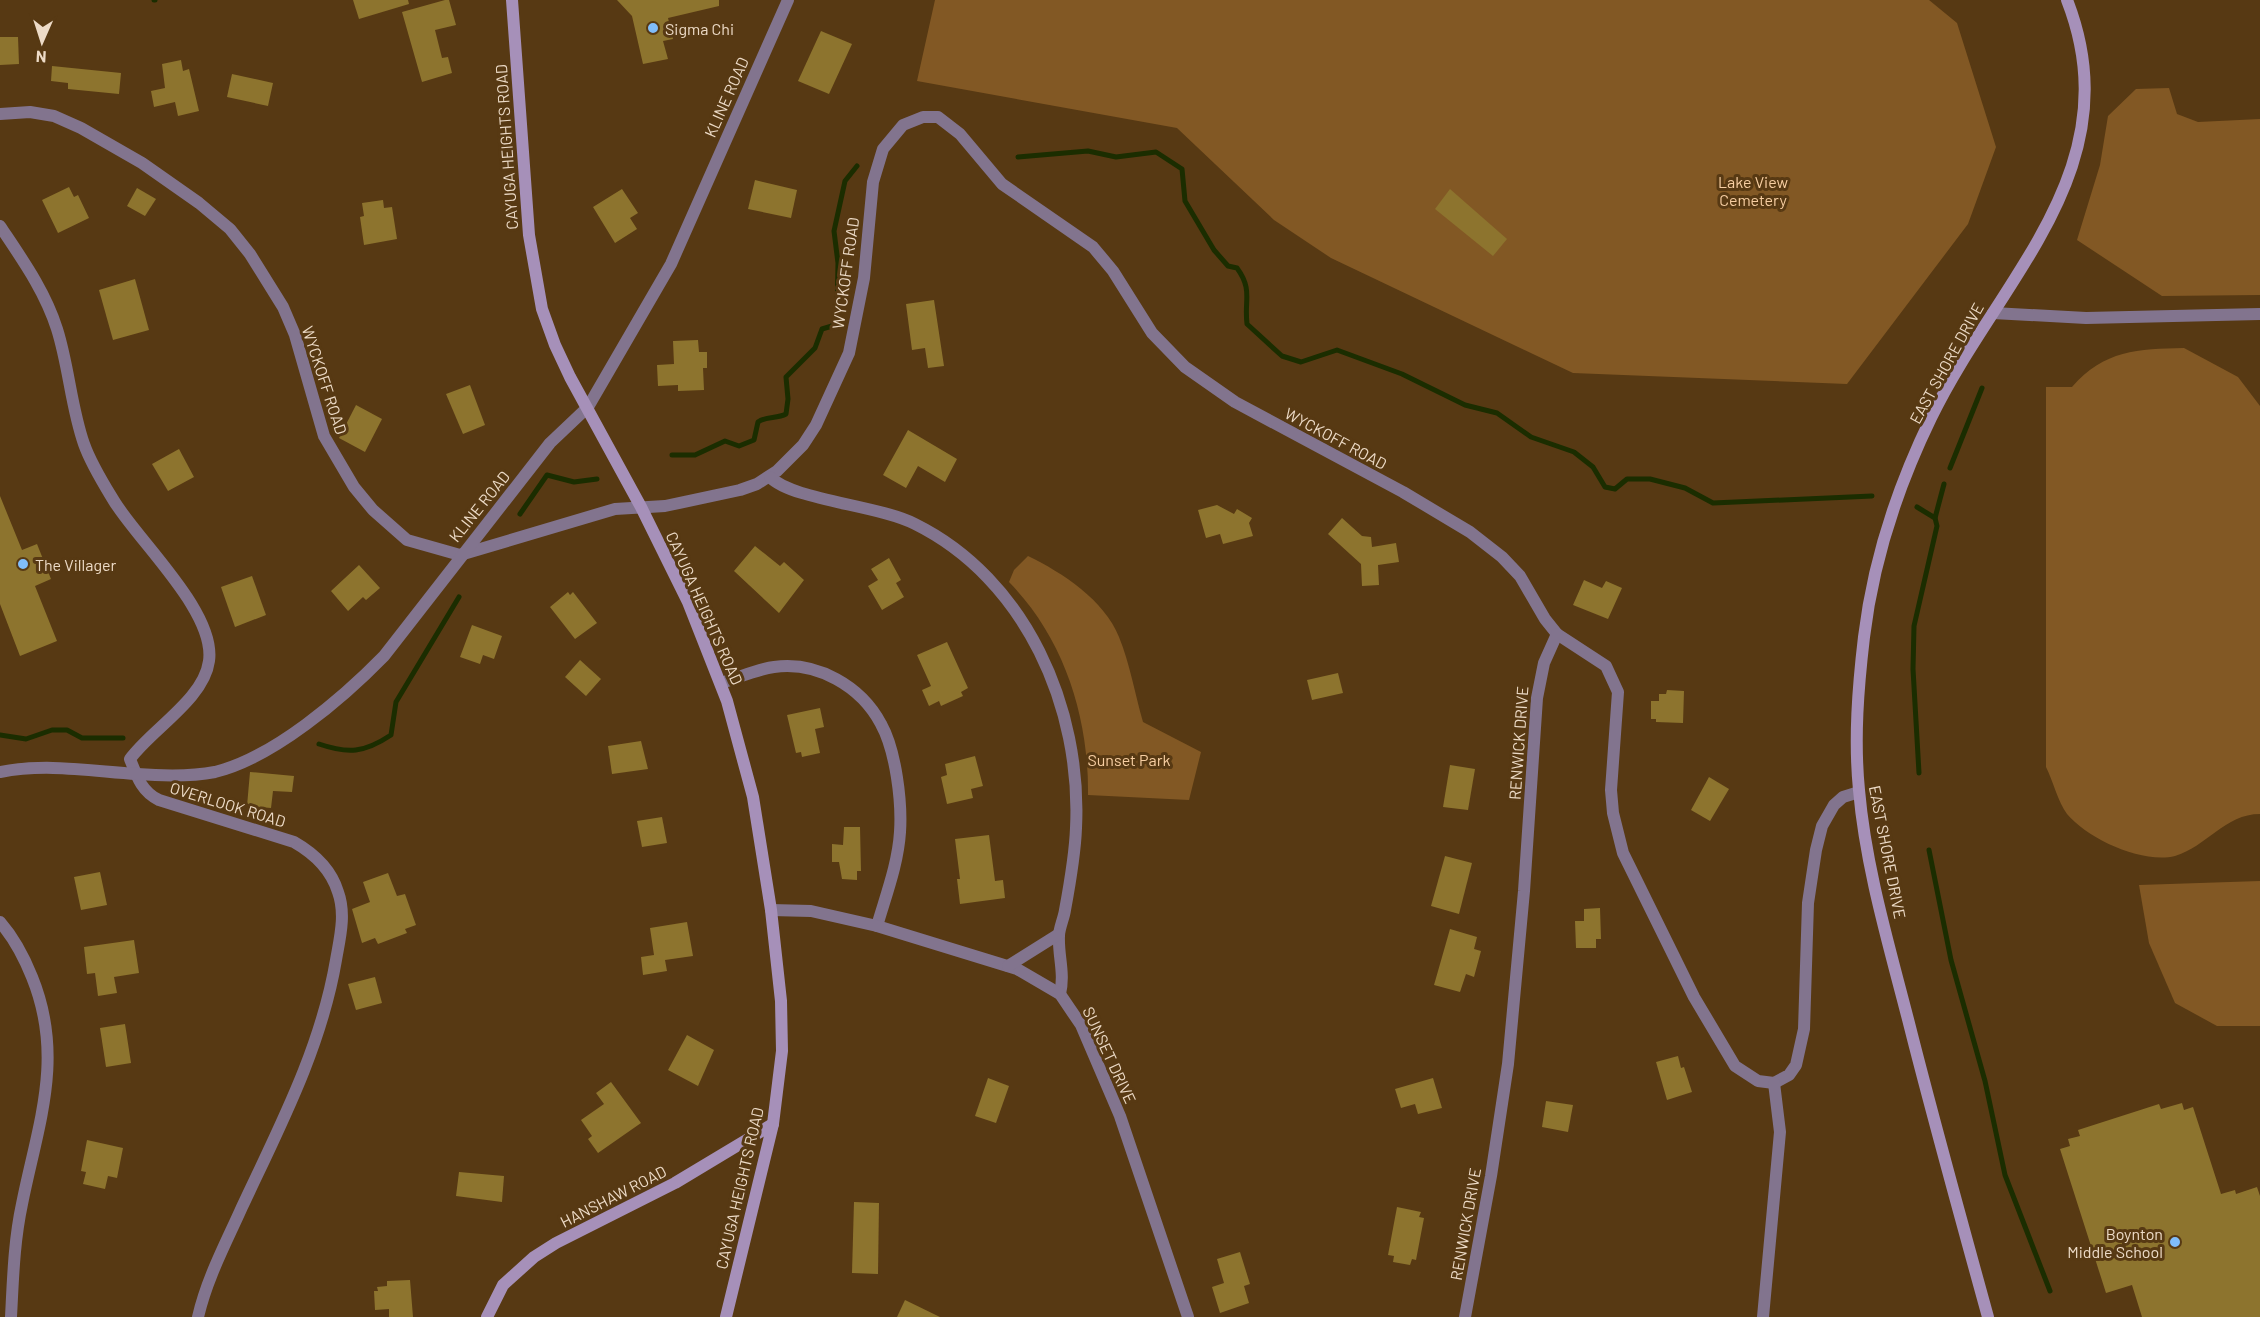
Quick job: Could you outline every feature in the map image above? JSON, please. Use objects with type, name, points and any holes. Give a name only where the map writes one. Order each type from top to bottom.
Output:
[{"type":"street","name":"CAYUGA HEIGHTS ROAD","points":[[512,0],[533,272],[555,345],[641,507],[688,602],[722,683],[753,797],[771,909],[781,1011],[782,1051],[773,1124],[726,1317]]},
{"type":"street","name":"KLINE ROAD","points":[[0,772],[63,767],[187,776],[216,771],[250,758],[322,712],[354,686],[384,656],[460,555],[491,521],[550,443],[588,407],[671,264],[788,0]]},
{"type":"street","name":"EAST SHORE DRIVE","points":[[1988,1317],[1896,970],[1868,849],[1859,792],[1856,738],[1858,692],[1864,633],[1880,556],[1901,489],[1931,418],[2048,223],[2069,182],[2084,119],[2084,73],[2076,29],[2067,0]]},
{"type":"street","name":"WYCKOFF ROAD","points":[[0,114],[30,112],[54,116],[81,128],[142,162],[199,203],[230,229],[250,254],[283,307],[295,335],[324,436],[354,487],[373,510],[407,540],[460,555],[615,509],[666,506],[740,490],[770,477],[794,455],[816,425],[849,353],[862,288],[873,182],[883,148],[903,126],[923,117],[938,117],[960,134],[986,168],[1002,184],[1093,247],[1113,271],[1152,333],[1185,367],[1235,402],[1403,492],[1470,532],[1502,557],[1520,576],[1545,619],[1557,634]]},
{"type":"street","points":[[0,226],[46,300],[68,370],[84,445],[94,468],[115,503],[195,609],[208,633],[209,662],[200,686],[130,759],[136,774]]},
{"type":"street","points":[[1993,313],[2086,318],[2260,314]]},
{"type":"street","points":[[770,477],[786,489],[884,512],[937,536],[965,555],[995,585],[1028,632],[1057,693],[1065,720],[1074,775],[1075,852],[1059,934],[1064,976],[1060,994]]},
{"type":"street","points":[[1557,634],[1596,658],[1606,666],[1614,679],[1618,705],[1611,790],[1613,813],[1623,853],[1694,997],[1735,1066],[1758,1081],[1774,1083],[1789,1075],[1796,1065],[1801,1050],[1808,903],[1822,826],[1839,801],[1859,792]]},
{"type":"street","name":"RENWICK DRIVE","points":[[1465,1317],[1491,1176],[1508,1064],[1524,891],[1537,698],[1544,663],[1557,634]]},
{"type":"street","points":[[722,683],[774,667],[805,667],[835,677],[869,707],[882,724],[890,744],[901,816],[893,873],[877,926]]},
{"type":"street","name":"OVERLOOK ROAD","points":[[136,774],[146,794],[159,800],[294,842],[309,851],[332,876],[342,909],[336,960],[322,1023],[303,1075],[208,1280],[198,1317]]},
{"type":"street","name":"SUNSET DRIVE","points":[[771,909],[811,911],[877,926],[1008,966],[1026,973],[1060,994],[1081,1025],[1112,1096],[1188,1317]]},
{"type":"street","points":[[0,922],[16,944],[36,987],[47,1033],[49,1055],[45,1103],[22,1205],[13,1262],[11,1317]]},
{"type":"street","points":[[1008,966],[1059,934]]},
{"type":"street","points":[[1763,1317],[1780,1132],[1774,1083]]},
{"type":"street","name":"HANSHAW ROAD","points":[[487,1317],[503,1285],[534,1257],[675,1183],[773,1124]]},
{"type":"green space","name":"Lake View Cemetery","points":[[935,0],[1929,0],[1957,23],[1996,147],[1968,224],[1847,384],[1573,373],[1331,258],[1274,220],[1177,128],[917,81]]},
{"type":"green space","points":[[2169,88],[2177,114],[2198,122],[2260,119],[2260,295],[2162,296],[2077,240],[2100,165],[2108,116],[2136,89]]},
{"type":"green space","points":[[2184,348],[2238,377],[2260,406],[2260,814],[2236,819],[2186,852],[2162,858],[2132,853],[2116,847],[2076,823],[2067,814],[2058,798],[2046,767],[2046,387],[2072,387],[2097,365],[2123,354],[2152,349]]},
{"type":"green space","name":"Sunset Park","points":[[1028,556],[1068,579],[1103,611],[1119,637],[1143,722],[1201,752],[1189,800],[1088,795],[1084,737],[1070,680],[1045,628],[1009,582],[1014,570]]},
{"type":"green space","points":[[2260,881],[2260,1026],[2217,1026],[2175,1003],[2149,943],[2139,885]]},
{"type":"building","points":[[353,0],[408,0],[409,4],[359,19]]},
{"type":"building","points":[[449,0],[456,25],[435,30],[442,58],[448,57],[452,73],[422,82],[402,12]]},
{"type":"building","name":"Sigma Chi","points":[[617,0],[719,0],[719,6],[668,18],[673,39],[663,41],[668,59],[643,64],[632,16]]},
{"type":"building","points":[[821,31],[852,44],[829,94],[798,81]]},
{"type":"building","points":[[0,37],[18,37],[19,64],[0,65]]},
{"type":"building","points":[[181,60],[183,71],[189,69],[199,111],[178,116],[175,102],[154,107],[151,91],[165,88],[162,64]]},
{"type":"building","points":[[52,66],[121,73],[119,94],[68,89],[68,83],[51,81]]},
{"type":"building","points":[[232,74],[273,83],[268,106],[227,97]]},
{"type":"building","points":[[755,180],[797,190],[791,218],[748,209]]},
{"type":"building","points":[[69,187],[74,197],[78,195],[89,218],[58,233],[42,200]]},
{"type":"building","points":[[137,188],[156,199],[145,216],[127,206]]},
{"type":"building","points":[[622,189],[638,213],[630,218],[637,229],[615,243],[593,207]]},
{"type":"building","points":[[1450,189],[1507,239],[1493,256],[1435,209]]},
{"type":"building","points":[[383,200],[384,208],[392,207],[397,239],[364,245],[360,217],[364,216],[362,203]]},
{"type":"building","points":[[135,279],[149,330],[113,340],[99,290]]},
{"type":"building","points":[[934,300],[944,366],[928,368],[925,348],[912,350],[906,304]]},
{"type":"building","points":[[698,340],[699,352],[707,352],[707,368],[703,368],[704,390],[678,391],[678,385],[658,386],[657,365],[674,364],[673,341]]},
{"type":"building","points":[[470,385],[485,425],[463,434],[446,394]]},
{"type":"building","points":[[356,405],[382,419],[365,452],[339,438]]},
{"type":"building","points":[[908,430],[957,459],[945,482],[918,466],[906,488],[883,475]]},
{"type":"building","points":[[179,449],[194,477],[168,491],[152,464]]},
{"type":"building","name":"The Villager","points":[[0,496],[22,550],[37,544],[51,579],[35,586],[57,641],[20,656],[0,604]]},
{"type":"building","points":[[1217,505],[1234,514],[1237,509],[1252,518],[1249,523],[1253,536],[1223,544],[1220,534],[1206,538],[1198,510]]},
{"type":"building","points":[[1342,518],[1362,536],[1371,537],[1372,547],[1396,543],[1399,562],[1378,565],[1379,585],[1362,586],[1361,564],[1328,534]]},
{"type":"building","points":[[755,546],[780,566],[784,562],[804,580],[779,613],[734,571]]},
{"type":"building","points":[[889,558],[901,580],[896,583],[904,597],[882,610],[868,586],[878,580],[871,569]]},
{"type":"building","points":[[359,565],[380,588],[366,600],[363,597],[348,611],[331,591]]},
{"type":"building","points":[[252,576],[266,615],[235,627],[221,587]]},
{"type":"building","points":[[1584,580],[1602,588],[1606,581],[1622,588],[1608,619],[1573,605]]},
{"type":"building","points":[[568,592],[570,595],[573,592],[597,623],[575,639],[550,607]]},
{"type":"building","points":[[472,625],[502,636],[494,659],[483,655],[480,664],[460,657]]},
{"type":"building","points":[[947,642],[968,688],[961,692],[963,696],[941,706],[939,701],[929,706],[922,690],[931,686],[917,655]]},
{"type":"building","points":[[580,660],[601,679],[586,696],[565,677]]},
{"type":"building","points":[[1338,673],[1343,693],[1312,700],[1307,680]]},
{"type":"building","points":[[1667,690],[1684,691],[1683,723],[1656,722],[1656,719],[1651,719],[1651,701],[1659,701],[1659,694],[1666,694]]},
{"type":"building","points":[[820,708],[824,727],[815,729],[820,753],[802,757],[801,752],[796,753],[787,715]]},
{"type":"building","points":[[641,741],[648,769],[612,774],[608,746]]},
{"type":"building","points":[[975,756],[983,786],[971,789],[973,798],[947,804],[941,777],[947,775],[945,764]]},
{"type":"building","points":[[1450,765],[1475,769],[1468,810],[1443,807]]},
{"type":"building","points":[[250,772],[294,776],[292,792],[273,791],[271,808],[247,806]]},
{"type":"building","points":[[1709,777],[1729,789],[1710,821],[1691,810]]},
{"type":"building","points":[[662,817],[667,843],[642,847],[637,821]]},
{"type":"building","points":[[844,827],[860,827],[861,871],[857,871],[857,880],[842,879],[839,862],[832,862],[832,844],[843,845]]},
{"type":"building","points":[[989,835],[995,881],[1003,880],[1005,898],[960,904],[957,879],[960,879],[955,839]]},
{"type":"building","points":[[1445,856],[1472,863],[1459,914],[1431,906]]},
{"type":"building","points":[[100,872],[107,905],[81,910],[74,877]]},
{"type":"building","points":[[388,873],[397,896],[405,894],[416,925],[405,929],[407,933],[378,944],[375,938],[362,943],[352,909],[370,902],[363,882]]},
{"type":"building","points":[[1600,908],[1601,939],[1596,939],[1596,948],[1576,948],[1575,921],[1584,921],[1584,909]]},
{"type":"building","points":[[687,922],[693,956],[665,960],[667,971],[643,975],[641,957],[654,955],[650,928]]},
{"type":"building","points":[[1450,929],[1477,937],[1474,949],[1481,951],[1474,977],[1466,974],[1460,992],[1434,985]]},
{"type":"building","points":[[134,940],[139,973],[114,977],[117,993],[98,996],[95,973],[87,974],[84,947]]},
{"type":"building","points":[[375,977],[382,1003],[356,1010],[348,984]]},
{"type":"building","points":[[125,1024],[131,1063],[106,1067],[100,1028]]},
{"type":"building","points":[[687,1035],[714,1050],[698,1086],[668,1070]]},
{"type":"building","points":[[1678,1056],[1692,1092],[1667,1100],[1656,1062]]},
{"type":"building","points":[[988,1078],[1009,1086],[996,1123],[975,1116]]},
{"type":"building","points":[[1433,1078],[1442,1108],[1418,1114],[1415,1104],[1401,1108],[1395,1089]]},
{"type":"building","points":[[611,1082],[641,1123],[598,1153],[588,1139],[592,1136],[581,1120],[604,1104],[596,1093]]},
{"type":"building","points":[[1546,1101],[1573,1105],[1568,1132],[1542,1127]]},
{"type":"building","name":"Boynton Middle School","points":[[2182,1103],[2184,1110],[2193,1107],[2221,1194],[2235,1190],[2236,1194],[2257,1187],[2260,1196],[2260,1317],[2142,1317],[2132,1285],[2106,1293],[2060,1149],[2070,1146],[2068,1139],[2080,1136],[2078,1130],[2159,1104],[2161,1109]]},
{"type":"building","points":[[87,1140],[123,1148],[117,1178],[108,1176],[105,1189],[83,1184],[86,1172],[81,1171]]},
{"type":"building","points":[[459,1172],[504,1176],[502,1202],[456,1196]]},
{"type":"building","points":[[854,1202],[879,1203],[878,1274],[852,1273]]},
{"type":"building","points":[[1397,1207],[1421,1212],[1419,1217],[1424,1218],[1416,1260],[1412,1259],[1410,1265],[1393,1262],[1394,1256],[1388,1255]]},
{"type":"building","points":[[1240,1252],[1250,1284],[1244,1286],[1249,1303],[1220,1313],[1212,1287],[1224,1283],[1217,1259]]},
{"type":"building","points":[[410,1280],[413,1317],[389,1317],[389,1309],[375,1310],[374,1291],[378,1291],[377,1287],[387,1286],[387,1281]]},
{"type":"building","points":[[905,1300],[940,1317],[897,1317]]},
{"type":"waterway","points":[[1018,157],[1088,151],[1116,157],[1156,152],[1182,169],[1185,201],[1214,250],[1228,266],[1237,268],[1245,283],[1247,324],[1282,356],[1301,362],[1337,350],[1402,374],[1465,405],[1497,413],[1531,437],[1574,452],[1593,467],[1605,487],[1615,489],[1627,479],[1650,479],[1685,488],[1713,503],[1872,496]]},
{"type":"waterway","points":[[672,455],[695,455],[725,441],[739,446],[754,440],[758,422],[786,414],[788,399],[786,377],[815,348],[822,329],[832,326],[837,319],[838,263],[834,231],[845,181],[857,166]]},
{"type":"waterway","points":[[1950,468],[1982,388]]},
{"type":"waterway","points":[[520,514],[547,475],[574,482],[597,479]]},
{"type":"waterway","points":[[1935,518],[1944,484]]},
{"type":"waterway","points":[[1917,507],[1935,518],[1937,526],[1914,626],[1913,669],[1919,773]]},
{"type":"waterway","points":[[319,744],[356,750],[391,735],[396,702],[459,597]]},
{"type":"waterway","points":[[0,735],[26,739],[52,730],[67,730],[82,738],[123,738]]},
{"type":"waterway","points":[[1929,850],[1951,960],[1985,1081],[2005,1175],[2050,1291]]},
{"type":"place","name":"Sigma Chi","points":[[653,28]]},
{"type":"place","name":"The Villager","points":[[23,564]]},
{"type":"place","name":"Boynton Middle School","points":[[2175,1242]]}]
